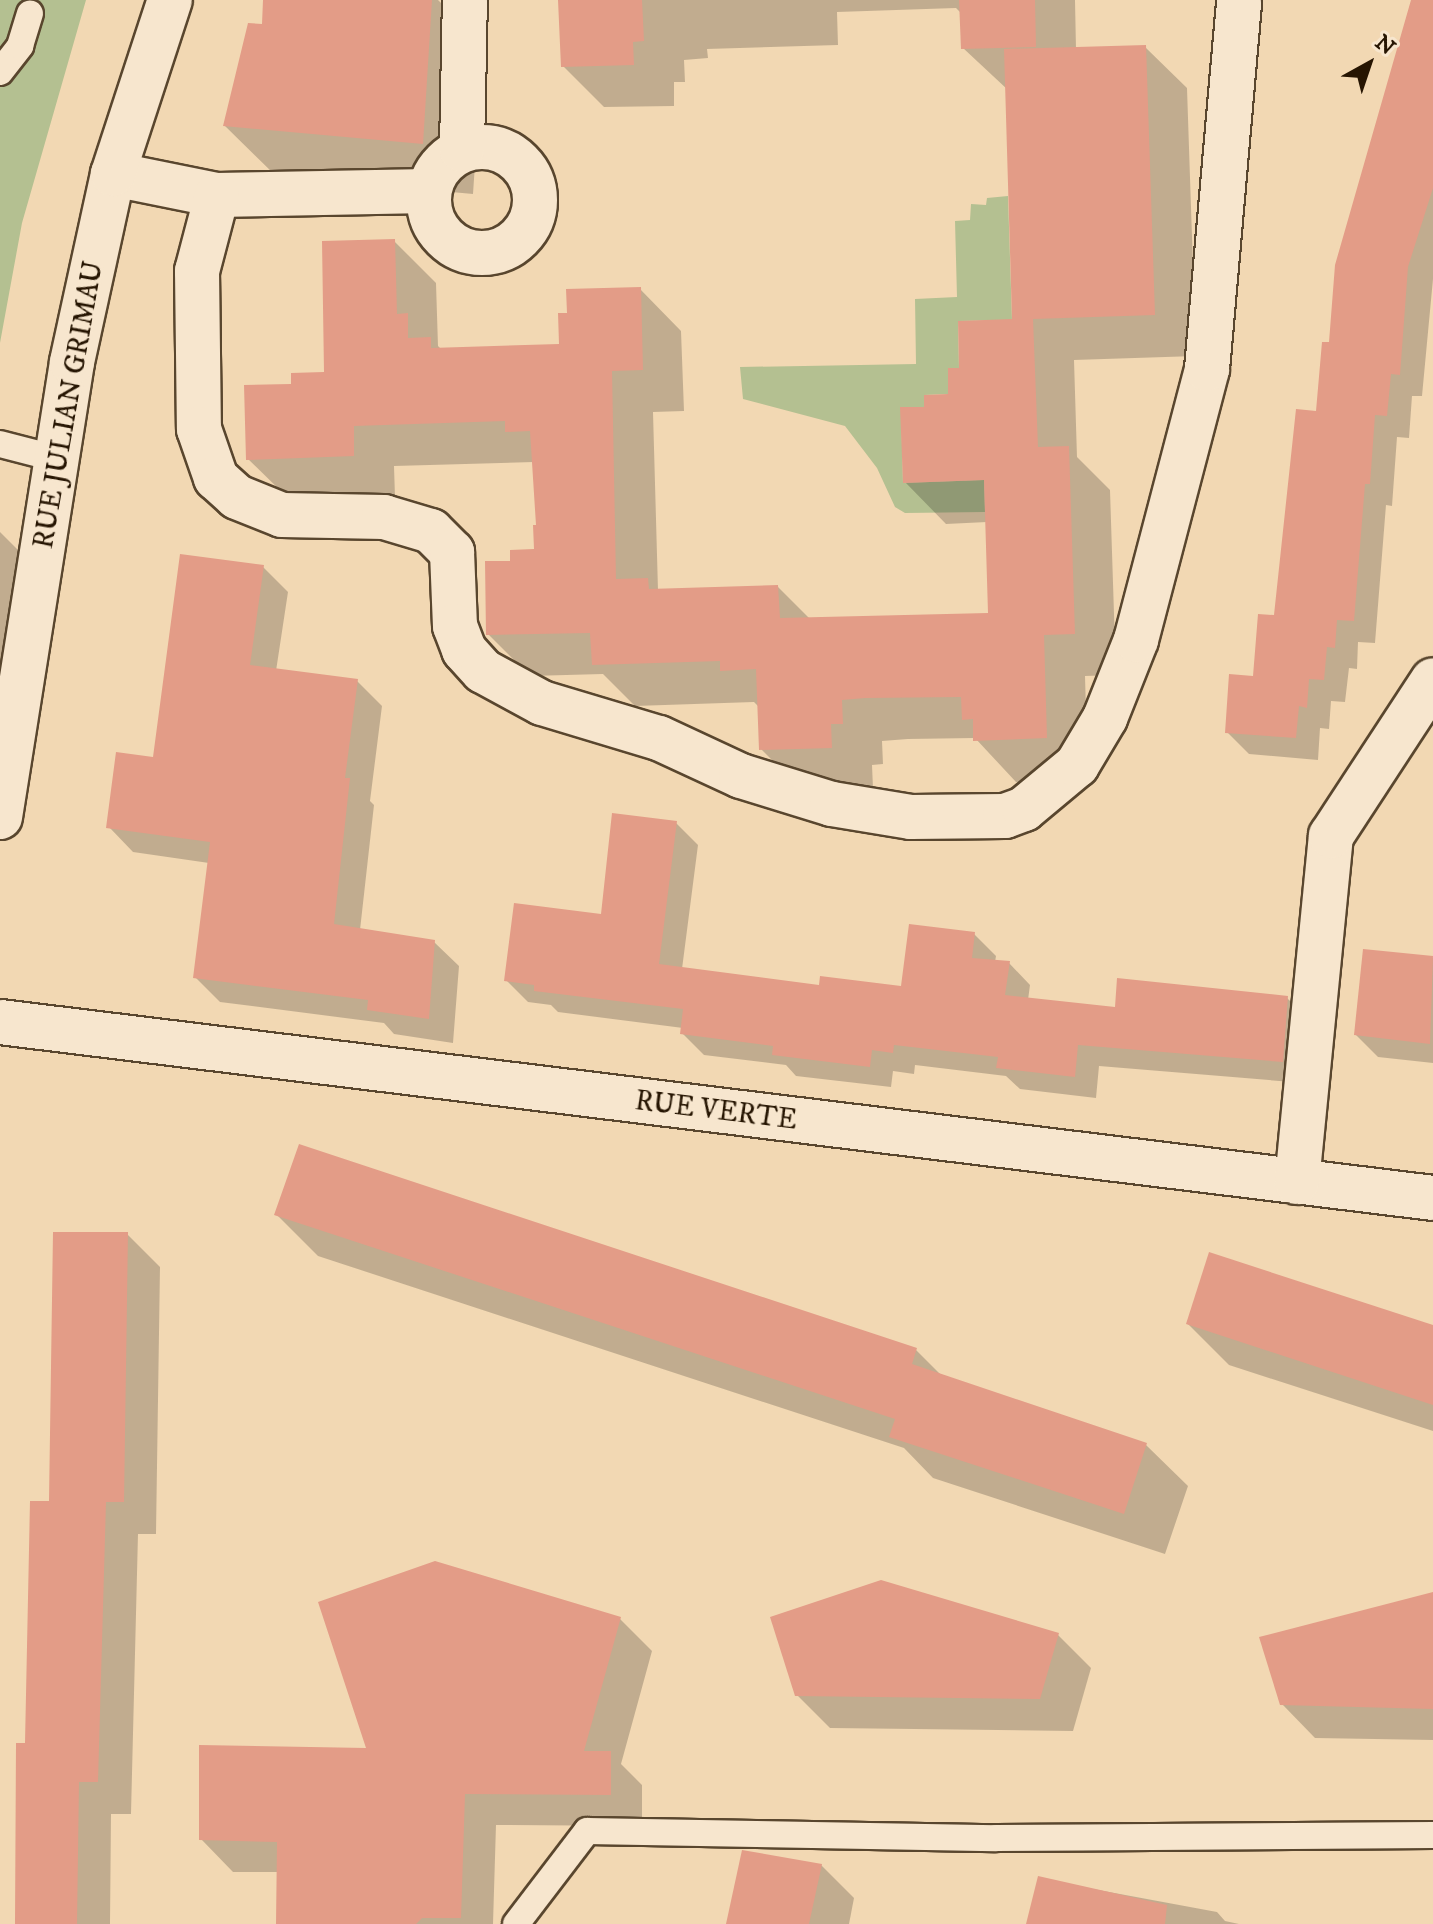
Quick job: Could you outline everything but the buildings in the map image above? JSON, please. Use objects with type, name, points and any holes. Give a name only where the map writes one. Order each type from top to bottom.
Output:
[{"type":"street","name":"RUE JULIAN GRIMAU","points":[[0,817],[72,362],[113,174],[170,0]]},
{"type":"street","points":[[462,150],[465,0]]},
{"type":"street","points":[[217,195],[197,271],[199,429],[216,478],[237,497],[282,515],[384,517],[431,531],[452,552],[455,626],[464,650],[483,671],[542,703],[659,738],[741,776],[832,804],[911,817],[1005,816],[1024,809],[1077,765],[1105,718],[1136,640],[1205,379],[1239,0]]},
{"type":"street","points":[[496,148],[525,167],[536,200],[534,217],[525,233],[497,252],[480,254],[462,250],[447,241],[436,226],[430,209],[429,191],[446,160],[462,150],[496,148]]},
{"type":"street","points":[[113,174],[217,195],[429,191]]},
{"type":"street","points":[[1297,1182],[1331,836],[1433,680]]},
{"type":"street","name":"RUE VERTE","points":[[0,1022],[167,1039],[1433,1198]]},
{"type":"lane","points":[[0,72],[20,46],[30,14]]},
{"type":"lane","points":[[0,444],[58,459]]},
{"type":"lane","points":[[516,1924],[587,1831],[996,1838],[1433,1835]]},
{"type":"green space","points":[[0,0],[86,0],[22,223],[0,343]]},
{"type":"green space","points":[[1008,196],[1012,320],[958,321],[959,368],[948,369],[948,394],[924,395],[924,407],[901,408],[903,483],[984,480],[985,512],[905,513],[895,507],[877,468],[845,426],[743,399],[740,367],[916,364],[915,299],[957,297],[955,221],[970,220],[971,204],[986,205],[987,198]]}]
